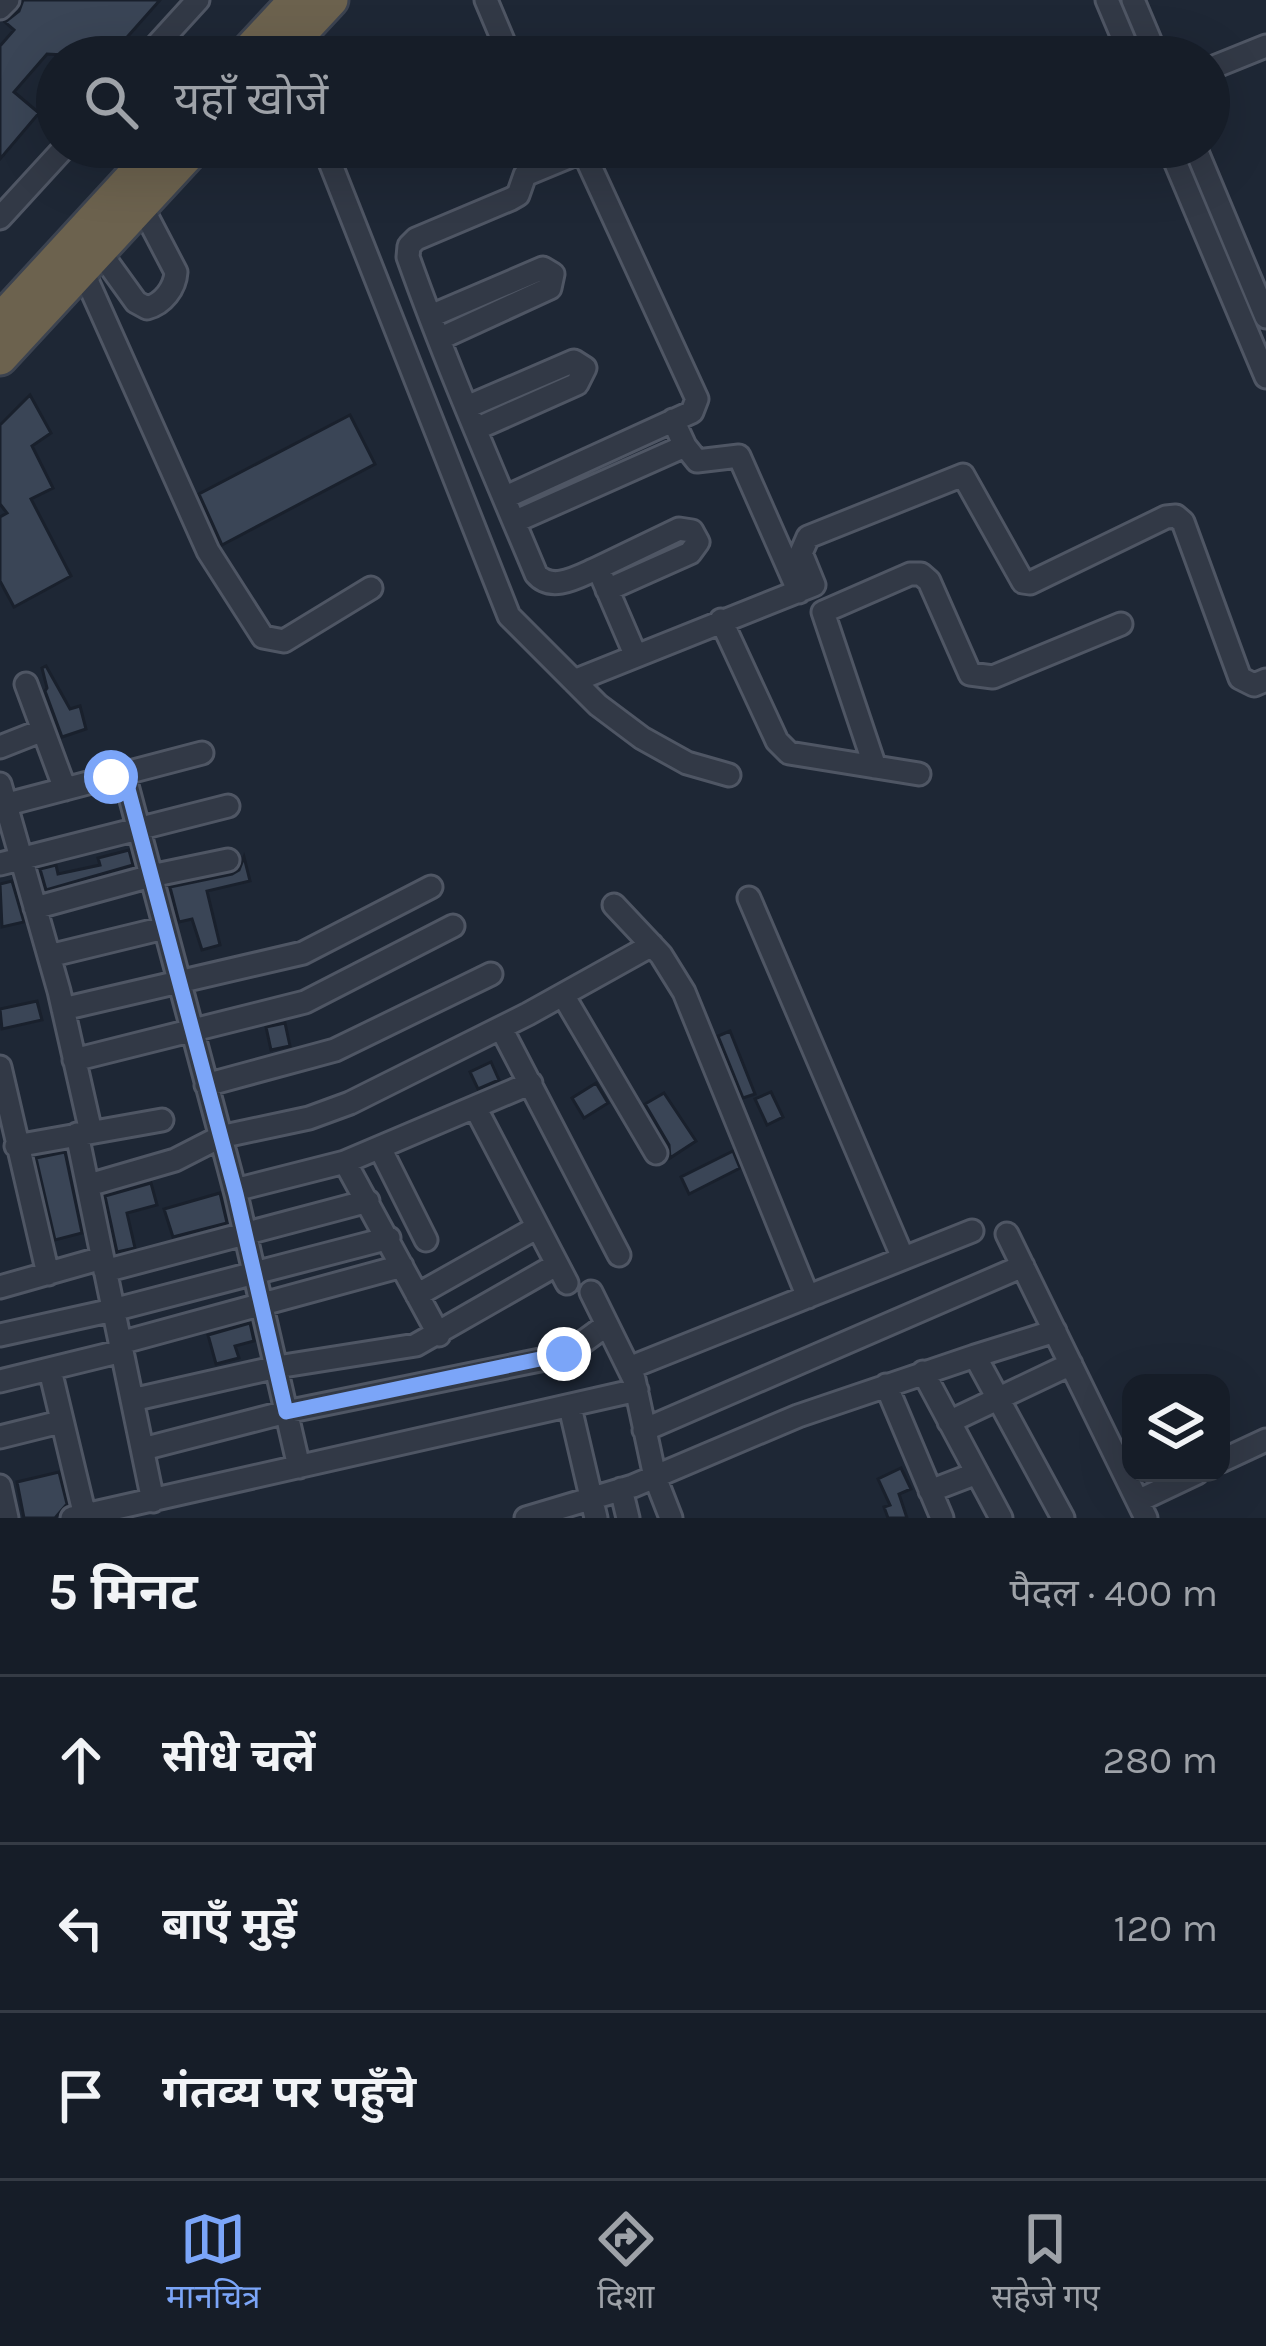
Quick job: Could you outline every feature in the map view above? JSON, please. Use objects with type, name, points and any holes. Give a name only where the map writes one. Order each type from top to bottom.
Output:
[{"type":"highway","points":[[263,36],[296,0]]},
{"type":"highway","points":[[300,36],[331,0]]},
{"type":"highway","points":[[0,358],[88,250],[145,168]]},
{"type":"highway","points":[[0,321],[141,206],[176,168]]},
{"type":"street","points":[[0,8],[8,0]]},
{"type":"street","points":[[165,36],[198,0]]},
{"type":"street","points":[[486,0],[501,36]]},
{"type":"street","points":[[1122,36],[1110,7],[1134,3],[1148,36]]},
{"type":"street","points":[[1230,61],[1266,46]]},
{"type":"street","points":[[0,218],[45,168]]},
{"type":"street","points":[[332,168],[508,616],[598,705],[664,752],[729,775]]},
{"type":"street","points":[[542,168],[525,175],[518,195],[511,200],[416,239],[409,256],[503,498],[543,582],[603,579],[635,654]]},
{"type":"street","points":[[503,498],[692,412],[697,399],[591,168]]},
{"type":"street","points":[[1178,168],[1266,377]]},
{"type":"street","points":[[1204,168],[1266,317]]},
{"type":"street","points":[[88,250],[136,302],[147,308],[162,300],[176,272],[141,206]]},
{"type":"street","points":[[88,250],[208,551],[263,637],[284,641],[370,589]]},
{"type":"street","points":[[431,316],[543,268],[553,274],[550,288],[439,339]]},
{"type":"street","points":[[385,300],[419,286]]},
{"type":"street","points":[[467,407],[574,361],[585,368],[577,385],[476,429]]},
{"type":"street","points":[[673,420],[697,461],[739,456],[823,613],[875,767]]},
{"type":"street","points":[[514,522],[685,446]]},
{"type":"street","points":[[807,588],[801,553],[808,537],[964,475],[1023,582],[1030,583],[1176,516],[1183,522],[1240,678],[1254,685],[1266,680]]},
{"type":"street","points":[[823,613],[910,574],[922,574],[970,674],[993,677],[1121,624]]},
{"type":"street","points":[[574,681],[807,588]]},
{"type":"street","points":[[721,620],[777,741],[789,753],[919,774]]},
{"type":"street","points":[[26,684],[65,789]]},
{"type":"street","points":[[0,747],[43,730]]},
{"type":"street","points":[[166,1506],[143,1449],[103,1264],[63,1010],[35,908],[10,861],[2,798],[65,789],[202,753]]},
{"type":"street","points":[[124,774],[235,1190],[299,1467]]},
{"type":"street","points":[[10,861],[228,806]]},
{"type":"street","points":[[35,908],[228,860]]},
{"type":"street","points":[[63,1010],[303,953],[431,887]]},
{"type":"street","points":[[748,898],[903,1258]]},
{"type":"street","points":[[614,904],[652,945],[683,992],[808,1297]]},
{"type":"street","points":[[74,1060],[305,1001],[453,926]]},
{"type":"street","points":[[49,956],[164,928]]},
{"type":"street","points":[[89,1185],[175,1160],[220,1137],[333,1110],[501,1028],[652,945]]},
{"type":"street","points":[[206,1084],[335,1050],[490,974]]},
{"type":"street","points":[[563,994],[656,1154]]},
{"type":"street","points":[[501,1028],[619,1255]]},
{"type":"street","points":[[0,1066],[48,1274]]},
{"type":"street","points":[[235,1190],[345,1162],[531,1083]]},
{"type":"street","points":[[132,1400],[277,1367],[404,1348],[561,1274],[475,1107]]},
{"type":"street","points":[[16,1146],[162,1120]]},
{"type":"street","points":[[380,1148],[426,1240]]},
{"type":"street","points":[[345,1162],[439,1335]]},
{"type":"street","points":[[0,1288],[246,1234],[368,1201]]},
{"type":"street","points":[[418,1295],[536,1228]]},
{"type":"street","points":[[629,1368],[972,1232]]},
{"type":"street","points":[[1007,1234],[1142,1510],[1184,1482]]},
{"type":"street","points":[[0,1335],[389,1238]]},
{"type":"street","points":[[0,1382],[402,1266]]},
{"type":"street","points":[[644,1430],[1022,1266]]},
{"type":"street","points":[[591,1292],[637,1390],[655,1477],[671,1518]]},
{"type":"street","points":[[143,1449],[286,1412],[550,1358],[575,1348],[605,1326]]},
{"type":"street","points":[[526,1518],[594,1508],[621,1490],[798,1416],[1054,1331]]},
{"type":"street","points":[[975,1356],[1063,1518]]},
{"type":"street","points":[[949,1422],[1071,1364]]},
{"type":"street","points":[[50,1370],[78,1517],[166,1506],[299,1467],[637,1390]]},
{"type":"street","points":[[922,1372],[1001,1518]]},
{"type":"street","points":[[886,1385],[942,1518]]},
{"type":"street","points":[[571,1407],[594,1508]]},
{"type":"street","points":[[0,1437],[60,1422]]},
{"type":"street","points":[[1230,1457],[1266,1440]]},
{"type":"street","points":[[930,1491],[976,1473]]},
{"type":"street","points":[[0,1486],[7,1518]]},
{"type":"street","points":[[621,1490],[628,1518]]},
{"type":"building","points":[[23,0],[160,0],[128,36],[36,36],[36,67],[14,92],[36,110],[36,117],[0,159],[0,46],[14,30],[5,22],[19,11]]},
{"type":"building","points":[[30,395],[51,433],[32,446],[53,488],[31,499],[71,576],[14,607],[0,581],[0,517],[7,513],[0,504],[0,425]]},
{"type":"building","points":[[350,415],[375,464],[222,545],[199,494]]},
{"type":"building","points":[[46,666],[70,709],[80,706],[86,729],[62,737],[45,691],[42,668]]},
{"type":"building","points":[[129,850],[133,865],[46,890],[40,869],[56,865],[58,874],[100,865],[98,858]]},
{"type":"building","points":[[244,857],[250,881],[207,891],[220,945],[202,950],[192,919],[179,922],[170,887],[232,874]]},
{"type":"building","points":[[12,881],[24,922],[2,927],[0,884]]},
{"type":"building","points":[[37,1001],[42,1020],[2,1029],[0,1009]]},
{"type":"building","points":[[285,1023],[290,1046],[271,1050],[266,1027]]},
{"type":"building","points":[[730,1031],[755,1094],[743,1098],[718,1036]]},
{"type":"building","points":[[491,1062],[499,1080],[478,1089],[470,1072]]},
{"type":"building","points":[[596,1083],[608,1103],[584,1118],[572,1098]]},
{"type":"building","points":[[771,1092],[783,1117],[767,1125],[755,1099]]},
{"type":"building","points":[[664,1093],[696,1141],[670,1158],[669,1145],[645,1104]]},
{"type":"building","points":[[733,1151],[740,1168],[689,1194],[681,1177]]},
{"type":"building","points":[[65,1152],[82,1233],[55,1240],[36,1158]]},
{"type":"building","points":[[151,1183],[157,1205],[127,1213],[135,1248],[117,1252],[105,1196]]},
{"type":"building","points":[[220,1193],[227,1223],[173,1237],[164,1209]]},
{"type":"building","points":[[250,1323],[254,1341],[235,1346],[239,1358],[216,1364],[208,1335]]},
{"type":"building","points":[[901,1468],[911,1489],[899,1494],[907,1518],[888,1518],[884,1507],[890,1505],[878,1479]]},
{"type":"building","points":[[59,1472],[67,1504],[55,1518],[24,1518],[17,1482]]},
{"type":"route","points":[[111,777],[124,774],[236,1194],[286,1412],[564,1354]]}]
